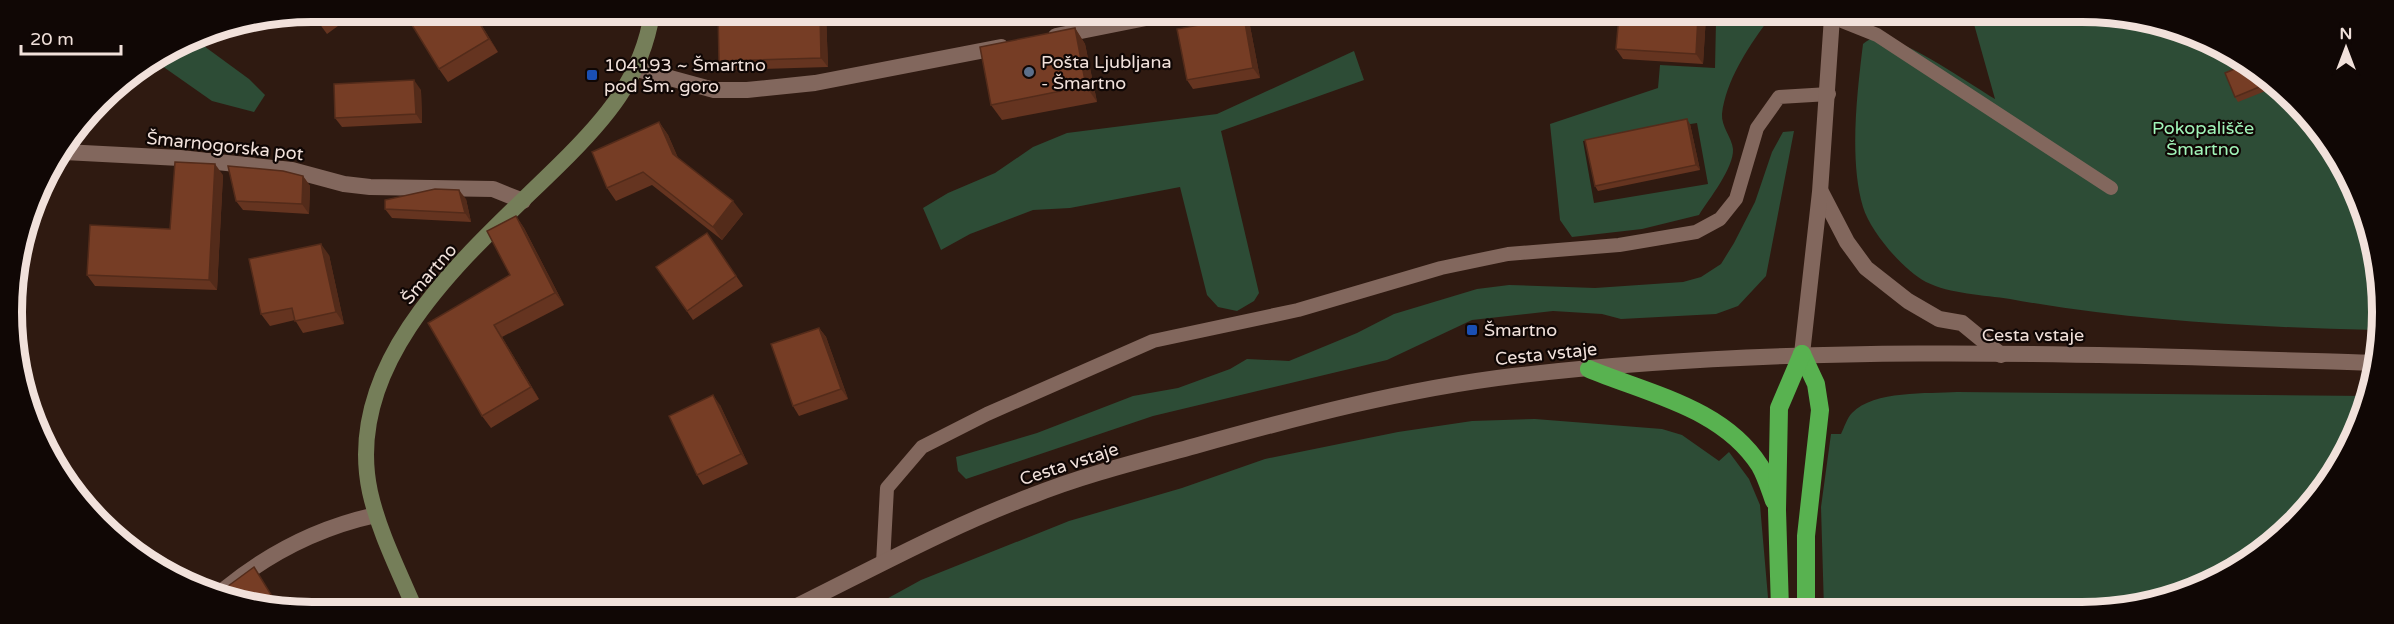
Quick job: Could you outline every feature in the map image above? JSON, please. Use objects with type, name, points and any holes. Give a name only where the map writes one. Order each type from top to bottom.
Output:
[{"type":"highway","points":[[1780,602],[1779,408],[1802,354]]},
{"type":"highway","points":[[1802,354],[1816,384],[1820,410],[1806,536],[1806,602]]},
{"type":"highway","points":[[1589,369],[1683,405],[1723,426],[1745,446],[1761,468],[1778,510]]},
{"type":"main road","name":"Šmartno","points":[[412,602],[376,515],[369,490],[366,454],[373,396],[382,371],[423,308],[605,117],[637,69],[650,22]]},
{"type":"street","points":[[1037,40],[1126,22]]},
{"type":"street","points":[[1802,354],[1829,94],[1832,22]]},
{"type":"street","points":[[637,69],[714,90],[747,90],[815,83],[1014,44]]},
{"type":"street","name":"Šmarnogorska pot","points":[[70,152],[180,158],[292,170],[344,184],[370,187],[493,189],[523,201]]},
{"type":"street","points":[[1820,192],[1846,242],[1866,268],[1908,302],[1939,319],[1962,323],[2001,355]]},
{"type":"street","name":"Cesta vstaje","points":[[805,602],[883,563],[1031,495],[1279,423],[1407,393],[1512,376],[1802,354],[2088,354],[2367,363]]},
{"type":"street","points":[[227,589],[253,566],[286,548],[332,527],[376,515]]},
{"type":"lane","points":[[1844,22],[1877,35],[2111,188]]},
{"type":"lane","points":[[883,563],[887,488],[922,447],[987,414],[1153,341],[1298,310],[1463,263],[1508,254],[1619,245],[1696,232],[1719,219],[1736,199],[1757,128],[1779,97],[1829,94]]},
{"type":"green space","points":[[1716,22],[1766,23],[1745,55],[1728,90],[1722,118],[1732,145],[1732,157],[1725,174],[1699,215],[1642,229],[1572,237],[1560,220],[1550,124],[1658,88],[1660,65],[1715,68]],"holes":[[[1697,123],[1708,184],[1594,203],[1583,141]]]},
{"type":"green space","name":"Pokopališče Šmartno","points":[[1973,22],[2082,22],[2120,25],[2175,38],[2227,61],[2258,82],[2287,107],[2312,136],[2333,167],[2342,184],[2362,237],[2371,293],[2371,330],[2238,325],[2147,318],[1956,292],[1926,282],[1907,269],[1888,249],[1863,207],[1856,169],[1855,148],[1863,44],[1877,38],[1906,46],[1995,99]]},
{"type":"green space","points":[[202,45],[249,79],[265,95],[254,112],[212,101],[161,65]]},
{"type":"green space","points":[[1354,51],[1364,80],[1221,131],[1259,293],[1254,301],[1237,311],[1218,307],[1207,295],[1180,187],[1070,208],[1033,210],[970,234],[941,250],[923,208],[948,193],[995,173],[1033,147],[1067,133],[1217,114]]},
{"type":"green space","points":[[1794,131],[1766,276],[1738,306],[1716,314],[1621,319],[1602,314],[1553,311],[1472,320],[1387,360],[1153,416],[966,479],[958,471],[956,457],[1037,433],[1133,396],[1178,388],[1230,369],[1247,359],[1289,361],[1357,333],[1394,314],[1477,289],[1509,285],[1595,288],[1683,282],[1701,277],[1721,264],[1755,202],[1772,152],[1783,132]]},
{"type":"green space","points":[[1917,393],[2359,396],[2333,457],[2312,488],[2287,517],[2258,542],[2227,563],[2175,586],[2138,596],[2082,602],[1824,602],[1821,507],[1831,434],[1841,434],[1852,413],[1874,400]]},
{"type":"green space","points":[[1535,419],[1662,429],[1682,435],[1719,461],[1729,452],[1749,479],[1760,505],[1768,602],[881,602],[921,580],[1069,521],[1182,488],[1265,459],[1398,432],[1472,421]]},
{"type":"building","points":[[410,22],[479,22],[489,39],[439,69]]},
{"type":"building","points":[[718,22],[820,22],[821,58],[719,61]]},
{"type":"building","points":[[1216,22],[1245,22],[1253,68],[1187,80],[1177,29]]},
{"type":"building","points":[[1618,22],[1698,22],[1696,54],[1616,49]]},
{"type":"building","points":[[1075,28],[1086,86],[991,105],[980,47]]},
{"type":"building","points":[[2238,68],[2263,86],[2235,97],[2225,73]]},
{"type":"building","points":[[414,80],[416,114],[335,118],[334,84]]},
{"type":"building","points":[[1687,119],[1696,165],[1595,186],[1585,140]]},
{"type":"building","points":[[659,122],[673,154],[733,201],[713,227],[643,172],[607,188],[592,152]]},
{"type":"building","points":[[175,162],[215,164],[209,280],[87,275],[90,225],[170,229]]},
{"type":"building","points":[[228,166],[283,171],[303,176],[302,204],[236,201]]},
{"type":"building","points":[[435,189],[459,190],[465,213],[385,209],[385,200]]},
{"type":"building","points":[[516,216],[555,293],[494,325],[531,387],[482,416],[428,323],[510,275],[487,231]]},
{"type":"building","points":[[707,233],[736,276],[687,311],[656,267]]},
{"type":"building","points":[[321,244],[336,312],[295,321],[292,308],[261,314],[249,259]]},
{"type":"building","points":[[819,328],[841,389],[793,406],[771,344]]},
{"type":"building","points":[[713,395],[741,454],[697,475],[669,416]]},
{"type":"building","points":[[254,567],[274,599],[237,592],[225,588]]},
{"type":"place","name":"Pošta Ljubljana - Šmartno","points":[[1029,72]]},
{"type":"place","name":"104193 ~ Šmartno pod Šm. goro","points":[[592,75]]},
{"type":"place","name":"Šmartno","points":[[1472,330]]}]
